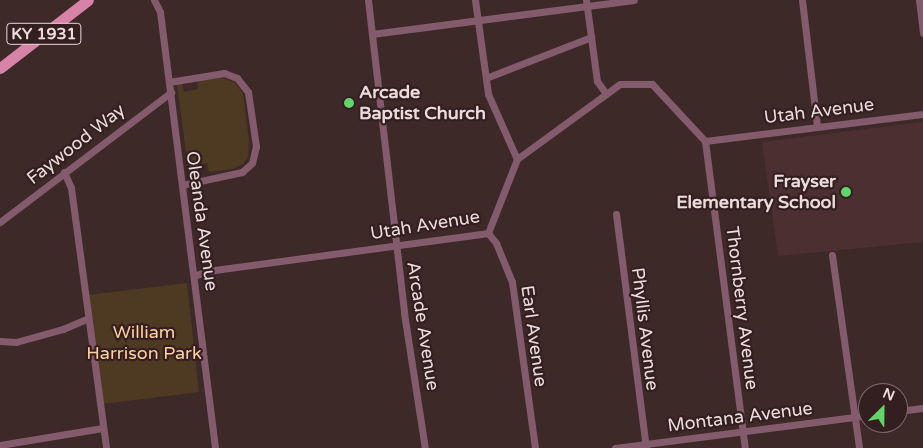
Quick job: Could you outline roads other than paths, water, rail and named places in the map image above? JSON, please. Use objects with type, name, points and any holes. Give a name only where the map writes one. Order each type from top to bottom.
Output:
[{"type":"main road","name":"KY 1931","points":[[0,68],[88,0]]},
{"type":"street","name":"Oleanda Avenue","points":[[154,0],[160,12],[171,92],[215,448]]},
{"type":"street","name":"Arcade Avenue","points":[[368,0],[396,246],[425,448]]},
{"type":"street","points":[[476,0],[488,94],[517,159],[620,84],[649,82],[705,142]]},
{"type":"street","points":[[372,34],[586,3],[634,0]]},
{"type":"street","points":[[802,0],[817,126]]},
{"type":"street","points":[[919,0],[923,33]]},
{"type":"street","points":[[586,3],[597,81],[606,94]]},
{"type":"street","points":[[486,78],[591,37]]},
{"type":"street","points":[[169,82],[224,74],[237,78],[248,92],[256,146],[254,158],[242,172],[182,185]]},
{"type":"street","name":"Faywood Way","points":[[0,222],[171,92]]},
{"type":"street","name":"Utah Avenue","points":[[705,142],[817,126],[923,114]]},
{"type":"street","name":"Thornberry Avenue","points":[[705,142],[745,448]]},
{"type":"street","name":"Utah Avenue","points":[[194,276],[207,271],[488,233],[517,159]]},
{"type":"street","points":[[64,172],[71,188],[106,448]]},
{"type":"street","name":"Phyllis Avenue","points":[[616,214],[645,446]]},
{"type":"street","name":"Earl Avenue","points":[[488,233],[496,243],[512,282],[535,448]]},
{"type":"street","points":[[832,255],[858,448]]},
{"type":"street","points":[[0,341],[16,342],[63,329],[88,319]]},
{"type":"street","points":[[908,410],[923,408]]},
{"type":"street","name":"Montana Avenue","points":[[615,448],[645,446],[858,416]]},
{"type":"street","points":[[0,445],[103,428]]},
{"type":"place","name":"Arcade Baptist Church","points":[[349,103]]},
{"type":"place","name":"Frayser Elementary School","points":[[846,192]]},
{"type":"park label","name":"William Harrison Park","points":[[144,343]]}]
